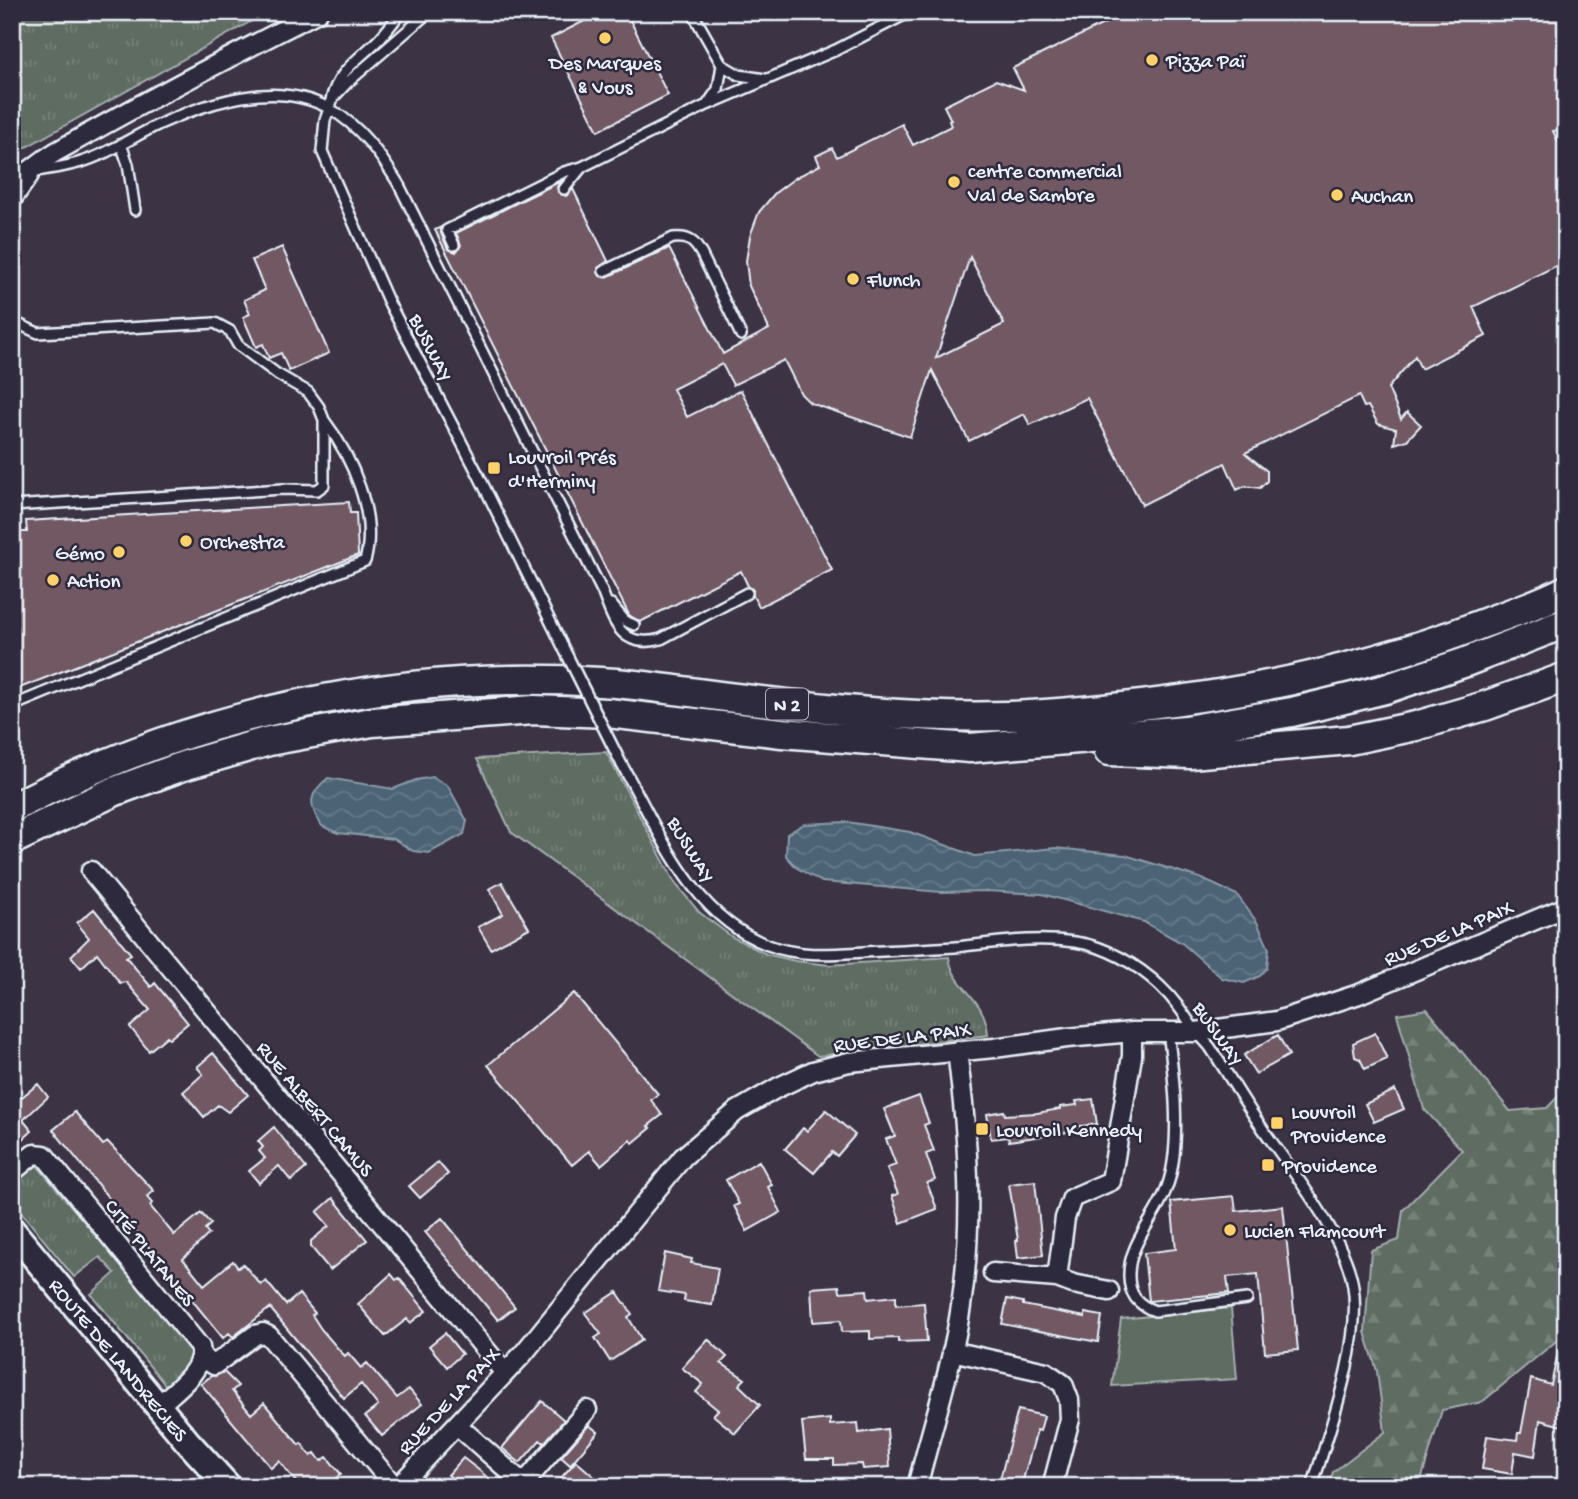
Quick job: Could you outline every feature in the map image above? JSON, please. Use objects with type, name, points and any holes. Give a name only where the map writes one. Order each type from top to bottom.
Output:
[{"type":"highway","name":"N 2","points":[[12,807],[109,761],[165,740],[271,710],[365,692],[535,679],[605,682],[785,704],[888,713],[1005,716],[1075,713],[1189,699],[1292,680],[1362,663],[1450,636],[1566,590]]},
{"type":"highway","name":"N 2","points":[[12,840],[113,792],[183,766],[269,741],[372,722],[534,710],[608,713],[782,733],[970,748],[1186,730],[1292,712],[1398,684],[1463,663],[1566,623]]},
{"type":"highway","points":[[970,748],[1190,754],[1349,740],[1416,726],[1473,710],[1566,677]]},
{"type":"main road","name":"ROUTE DE LANDRECIES","points":[[12,1230],[229,1487]]},
{"type":"street","points":[[12,199],[31,172],[52,153],[310,14]]},
{"type":"street","points":[[12,182],[31,172]]},
{"type":"street","name":"RUE ALBERT CAMUS","points":[[91,871],[505,1373]]},
{"type":"street","name":"RUE DE LA PAIX","points":[[397,1487],[505,1373],[682,1157],[737,1111],[777,1088],[813,1071],[849,1062],[1132,1032],[1196,1032],[1277,1021],[1359,994],[1566,907]]},
{"type":"street","points":[[1057,1278],[1065,1218],[1072,1198],[1111,1181],[1132,1056],[1132,1032]]},
{"type":"street","points":[[917,1487],[961,1308],[969,1230],[967,1127],[957,1051]]},
{"type":"street","name":"CITÉ PLATANES","points":[[12,1172],[34,1154],[44,1155],[200,1347],[202,1357]]},
{"type":"street","points":[[993,1273],[1057,1278],[1109,1292]]},
{"type":"street","points":[[158,1406],[197,1368],[202,1357],[214,1365],[255,1335],[263,1333],[269,1336],[397,1487]]},
{"type":"street","points":[[952,1351],[1046,1372],[1063,1384],[1069,1400],[1070,1419],[1052,1487]]},
{"type":"street","points":[[457,1425],[524,1486],[587,1410]]},
{"type":"lane","points":[[329,108],[334,85],[342,72],[377,41],[401,12]]},
{"type":"lane","name":"BUSWAY","points":[[429,12],[333,98],[323,127],[322,151],[388,301],[478,474],[622,765],[689,884],[709,909],[736,928],[768,945],[807,955],[954,947],[1044,938],[1080,942],[1107,951],[1135,966],[1159,984],[1208,1045],[1338,1241],[1347,1263],[1353,1286],[1351,1347],[1312,1487]]},
{"type":"lane","points":[[454,245],[447,230],[707,105],[836,50],[910,12]]},
{"type":"lane","points":[[693,13],[722,65],[739,75],[766,80]]},
{"type":"lane","points":[[707,105],[718,89],[722,65]]},
{"type":"lane","points":[[31,172],[77,163],[160,124],[230,99],[265,95],[289,97],[329,108],[359,131],[379,154],[398,183],[622,634],[646,643],[661,639],[747,593]]},
{"type":"lane","points":[[121,144],[128,164],[135,210]]},
{"type":"lane","points":[[564,189],[582,167]]},
{"type":"lane","points":[[604,271],[674,238],[690,239],[702,256],[741,335]]},
{"type":"lane","points":[[12,321],[38,333],[215,323],[230,331],[238,345],[277,374],[308,392],[319,407],[356,474],[370,536],[365,561],[12,706]]},
{"type":"lane","points":[[12,506],[317,489],[324,485],[324,420]]},
{"type":"lane","points":[[602,591],[617,613],[634,625]]},
{"type":"lane","points":[[1168,1032],[1173,1069],[1173,1166],[1167,1189],[1133,1251],[1128,1272],[1129,1289],[1144,1308],[1155,1311],[1247,1299]]},
{"type":"green space","points":[[12,12],[252,12],[255,19],[12,155]]},
{"type":"green space","points":[[606,752],[675,883],[699,912],[732,937],[766,954],[829,965],[949,957],[956,977],[982,1011],[988,1035],[818,1056],[511,832],[477,759]]},
{"type":"green space","points":[[1427,1009],[1510,1111],[1547,1108],[1566,1088],[1566,1333],[1482,1402],[1442,1410],[1419,1487],[1328,1487],[1333,1472],[1385,1432],[1377,1371],[1365,1332],[1371,1250],[1399,1240],[1403,1210],[1462,1150],[1424,1109],[1397,1014]]},
{"type":"green space","points":[[36,1164],[193,1352],[194,1361],[166,1386],[91,1294],[115,1273],[100,1257],[74,1277],[12,1201],[12,1182]]},
{"type":"green space","points":[[1231,1308],[1237,1379],[1112,1386],[1121,1319]]},
{"type":"water","points":[[433,777],[448,786],[467,821],[464,834],[429,853],[413,851],[394,839],[338,833],[322,826],[312,806],[317,789],[328,778],[393,789]]},
{"type":"water","points":[[847,822],[910,832],[975,856],[1055,848],[1125,855],[1200,878],[1237,895],[1257,922],[1269,949],[1267,968],[1260,976],[1244,983],[1222,978],[1182,943],[1144,922],[1042,894],[941,892],[822,882],[797,868],[786,856],[787,834],[804,824]]},
{"type":"building","points":[[602,12],[626,12],[668,95],[598,131],[551,38]]},
{"type":"building","points":[[1128,12],[1566,12],[1566,129],[1553,131],[1566,157],[1566,261],[1473,307],[1486,336],[1421,369],[1415,356],[1388,388],[1401,419],[1407,412],[1421,425],[1407,440],[1394,444],[1396,429],[1378,424],[1359,396],[1245,453],[1267,471],[1267,481],[1260,488],[1245,486],[1237,490],[1225,463],[1142,505],[1087,398],[1030,425],[1024,414],[969,441],[932,370],[910,437],[810,403],[801,394],[784,360],[733,385],[722,364],[673,389],[687,417],[741,390],[832,570],[759,607],[753,590],[741,571],[640,622],[629,615],[435,230],[441,227],[448,249],[456,252],[461,245],[456,233],[561,181],[557,187],[558,192],[566,196],[573,189],[608,261],[598,268],[600,276],[607,277],[669,248],[723,354],[769,329],[749,286],[746,261],[750,236],[759,212],[775,193],[795,178],[820,165],[816,156],[832,148],[837,157],[902,124],[913,145],[951,126],[944,106],[996,80],[1024,90],[1013,68]],"holes":[[[970,257],[1004,324],[936,358]]]},
{"type":"building","points":[[282,247],[329,353],[289,371],[281,353],[269,358],[263,344],[256,347],[243,317],[250,314],[244,300],[265,290],[252,260]]},
{"type":"building","points":[[349,502],[350,513],[356,513],[358,555],[12,691],[12,532],[27,532],[26,521]]},
{"type":"building","points":[[502,882],[529,928],[491,949],[478,927],[503,914],[489,889]]},
{"type":"building","points":[[94,909],[131,954],[126,957],[151,987],[155,983],[188,1023],[149,1051],[130,1027],[150,1010],[126,982],[120,983],[97,953],[81,968],[71,956],[89,938],[77,923]]},
{"type":"building","points":[[574,993],[658,1094],[651,1100],[662,1115],[633,1143],[630,1140],[601,1165],[589,1151],[572,1165],[488,1065]]},
{"type":"building","points":[[1375,1033],[1387,1059],[1365,1069],[1360,1059],[1355,1057],[1353,1043]]},
{"type":"building","points":[[1278,1035],[1289,1055],[1256,1074],[1244,1055]]},
{"type":"building","points":[[213,1053],[248,1095],[228,1112],[218,1105],[204,1117],[183,1092],[203,1074],[197,1067]]},
{"type":"building","points":[[38,1084],[48,1097],[23,1120],[32,1131],[19,1143],[12,1134],[12,1105]]},
{"type":"building","points":[[1395,1090],[1404,1109],[1374,1122],[1365,1104]]},
{"type":"building","points":[[919,1096],[929,1123],[924,1125],[934,1151],[926,1154],[935,1180],[927,1183],[937,1209],[901,1223],[892,1196],[898,1194],[887,1168],[896,1165],[886,1139],[895,1136],[884,1109]]},
{"type":"building","points":[[1093,1099],[1097,1124],[1080,1126],[1081,1130],[1009,1141],[1008,1137],[991,1139],[987,1114],[1004,1111],[1005,1115],[1037,1113],[1077,1105],[1076,1101]]},
{"type":"building","points":[[826,1110],[855,1135],[837,1156],[832,1152],[814,1173],[785,1149],[803,1128],[807,1131]]},
{"type":"building","points":[[75,1112],[103,1145],[108,1142],[154,1191],[147,1197],[152,1203],[150,1206],[174,1235],[201,1213],[211,1224],[205,1229],[209,1234],[183,1259],[204,1285],[233,1261],[238,1268],[243,1264],[261,1285],[266,1281],[286,1305],[299,1294],[315,1313],[312,1315],[321,1329],[345,1356],[348,1353],[361,1368],[367,1363],[397,1398],[409,1389],[422,1404],[382,1436],[365,1416],[378,1406],[361,1384],[344,1398],[270,1308],[233,1337],[229,1333],[223,1338],[53,1130]]},
{"type":"building","points":[[274,1127],[306,1168],[291,1181],[279,1166],[259,1183],[249,1171],[265,1158],[259,1151],[263,1147],[258,1141]]},
{"type":"building","points":[[759,1161],[772,1185],[768,1187],[781,1212],[747,1231],[734,1206],[739,1204],[726,1180]]},
{"type":"building","points":[[438,1162],[448,1174],[420,1198],[409,1186]]},
{"type":"building","points":[[1035,1181],[1043,1255],[1018,1258],[1018,1240],[1009,1184]]},
{"type":"building","name":"Lucien Flamcourt","points":[[1234,1196],[1236,1211],[1283,1206],[1298,1350],[1265,1353],[1258,1274],[1227,1277],[1229,1293],[1149,1301],[1144,1253],[1176,1249],[1171,1202]]},
{"type":"building","points":[[333,1198],[367,1240],[330,1270],[311,1247],[311,1241],[329,1226],[317,1212]]},
{"type":"building","points":[[442,1218],[515,1307],[498,1320],[425,1232]]},
{"type":"building","points":[[665,1253],[692,1259],[691,1263],[718,1268],[712,1305],[684,1301],[685,1295],[658,1291]]},
{"type":"building","points":[[391,1274],[396,1280],[399,1278],[426,1311],[410,1323],[407,1319],[385,1336],[358,1304]]},
{"type":"building","points":[[839,1286],[840,1292],[867,1290],[868,1299],[896,1296],[896,1305],[924,1303],[927,1341],[870,1339],[870,1331],[842,1332],[841,1320],[813,1322],[811,1288]]},
{"type":"building","points":[[617,1292],[632,1314],[628,1317],[642,1340],[610,1361],[595,1338],[601,1334],[585,1313]]},
{"type":"building","points":[[1007,1299],[1023,1302],[1023,1305],[1085,1317],[1085,1313],[1102,1316],[1098,1342],[1002,1324]]},
{"type":"building","points":[[445,1333],[462,1354],[447,1367],[429,1346]]},
{"type":"building","points":[[708,1339],[727,1357],[721,1363],[745,1379],[739,1385],[760,1405],[735,1433],[713,1415],[718,1410],[696,1392],[703,1384],[682,1368]]},
{"type":"building","points":[[1559,1347],[1566,1348],[1566,1406],[1562,1426],[1540,1420],[1535,1456],[1515,1452],[1512,1474],[1482,1469],[1487,1436],[1517,1440],[1518,1433],[1521,1433],[1531,1379],[1551,1385]]},
{"type":"building","points":[[224,1372],[238,1386],[232,1391],[251,1414],[264,1403],[299,1445],[301,1443],[311,1456],[315,1453],[321,1461],[327,1457],[341,1474],[326,1487],[300,1487],[279,1461],[271,1468],[201,1384],[211,1376]]},
{"type":"building","points":[[542,1401],[564,1420],[544,1443],[540,1440],[520,1463],[502,1448]]},
{"type":"building","points":[[1018,1410],[1044,1416],[1040,1431],[1037,1430],[1021,1487],[998,1487]]},
{"type":"building","points":[[830,1419],[830,1425],[858,1423],[859,1433],[887,1429],[890,1467],[863,1469],[862,1464],[834,1465],[834,1459],[806,1459],[802,1422]]},
{"type":"building","points":[[589,1425],[598,1432],[570,1465],[561,1457]]},
{"type":"building","points":[[463,1458],[498,1487],[462,1487],[448,1475]]},
{"type":"building","points":[[576,1461],[606,1487],[553,1487]]},
{"type":"place","name":"Des Marques & Vous","points":[[605,38]]},
{"type":"place","name":"Pizza Paï","points":[[1152,60]]},
{"type":"place","name":"centre commercial Val de Sambre","points":[[954,182]]},
{"type":"place","name":"Auchan","points":[[1337,195]]},
{"type":"place","name":"Flunch","points":[[853,279]]},
{"type":"place","name":"Louvroil Prés d'Herminy","points":[[494,468]]},
{"type":"place","name":"Orchestra","points":[[186,541]]},
{"type":"place","name":"Gémo","points":[[119,552]]},
{"type":"place","name":"Action","points":[[53,580]]},
{"type":"place","name":"Louvroil Providence","points":[[1277,1123]]},
{"type":"place","name":"Louvroil Kennedy","points":[[982,1129]]},
{"type":"place","name":"Providence","points":[[1268,1165]]},
{"type":"place","name":"Lucien Flamcourt","points":[[1230,1230]]}]
